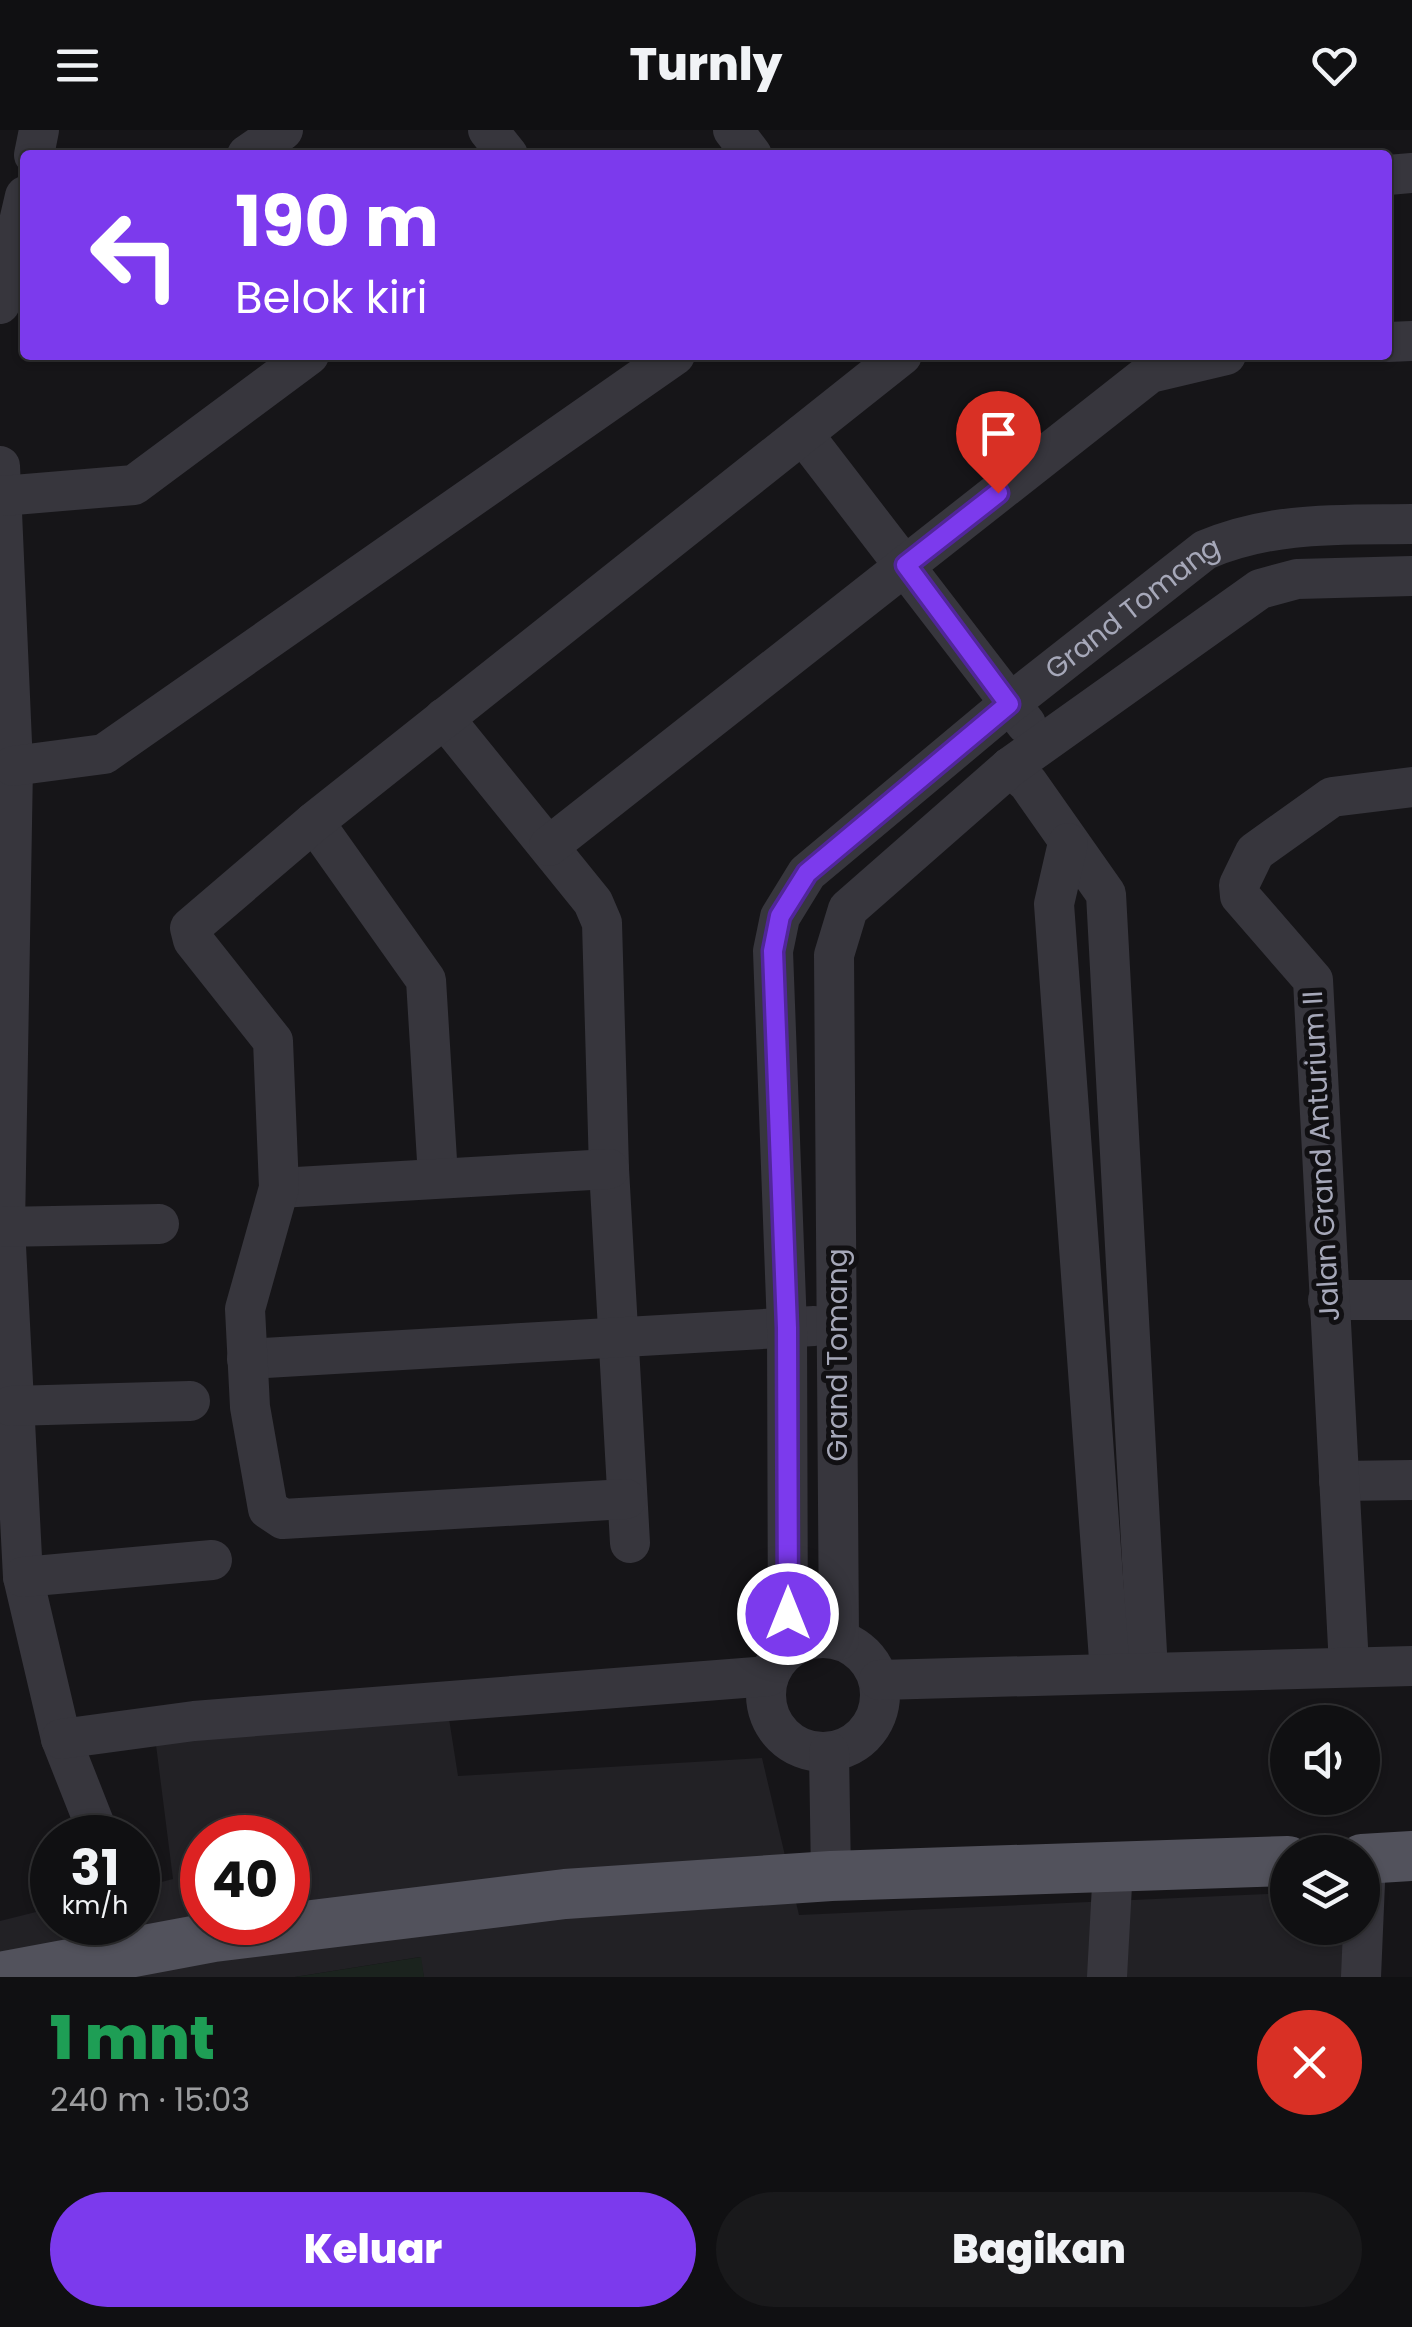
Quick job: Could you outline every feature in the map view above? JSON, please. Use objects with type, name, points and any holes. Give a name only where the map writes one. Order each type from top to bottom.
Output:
[{"type":"main road","points":[[0,1976],[214,1938],[546,1896],[831,1876],[1270,1862]]},
{"type":"street","points":[[254,150],[283,130]]},
{"type":"street","points":[[488,130],[504,150]]},
{"type":"street","points":[[733,130],[748,150]]},
{"type":"street","points":[[0,304],[20,218]]},
{"type":"street","points":[[91,1815],[61,1739],[22,1577],[2,1227],[14,766],[1,481],[134,485],[302,360]]},
{"type":"street","points":[[14,766],[104,754],[664,360]]},
{"type":"street","points":[[626,1499],[283,1519],[268,1509],[247,1359],[245,1310],[279,1188],[272,1042],[194,940],[190,928],[314,822],[896,360]]},
{"type":"street","points":[[549,846],[906,565],[1150,364],[1184,360]]},
{"type":"street","points":[[803,434],[1009,704],[1025,755],[1028,783],[1106,894],[1129,1349],[1129,1672]]},
{"type":"street","name":"Grand Tomang","points":[[778,1663],[787,1328],[773,951],[780,916],[807,873],[1009,704],[1205,550],[1242,535],[1297,525],[1412,524]]},
{"type":"street","name":"Grand Tomang","points":[[839,1640],[834,955],[839,927],[859,899],[1025,755],[1260,589],[1297,579],[1412,576]]},
{"type":"street","points":[[444,718],[593,902],[602,924],[609,1169],[630,1543]]},
{"type":"street","name":"Jalan Grand Anturium II","points":[[1350,1666],[1313,980],[1240,896],[1239,885],[1255,852],[1332,798],[1412,787]]},
{"type":"street","points":[[314,822],[426,980],[438,1177]]},
{"type":"street","points":[[1068,844],[1054,904],[1088,1352],[1129,1672]]},
{"type":"street","points":[[1054,904],[1106,894]]},
{"type":"street","points":[[279,1188],[609,1169]]},
{"type":"street","points":[[2,1227],[158,1224]]},
{"type":"street","points":[[1328,1300],[1412,1300]]},
{"type":"street","points":[[247,1359],[838,1325]]},
{"type":"street","points":[[1088,1352],[1129,1349]]},
{"type":"street","points":[[11,1406],[190,1401]]},
{"type":"street","points":[[1338,1481],[1412,1480]]},
{"type":"street","points":[[22,1577],[212,1560]]},
{"type":"street","points":[[61,1739],[194,1720],[778,1663],[812,1639],[839,1640],[865,1655],[879,1680],[880,1705],[871,1728],[852,1745],[829,1752],[806,1750],[786,1739],[772,1721],[766,1699],[778,1663]]},
{"type":"street","points":[[879,1680],[1412,1666]]},
{"type":"street","points":[[829,1752],[831,1876]]},
{"type":"street","points":[[1106,1977],[1114,1867]]},
{"type":"street","points":[[1361,1977],[1366,1945]]},
{"type":"shaded area","points":[[447,1706],[458,1776],[762,1758],[799,1915],[1270,1894],[1270,1945],[1354,1945],[1350,1977],[424,1977],[420,1957],[295,1977],[0,1977],[0,1921],[30,1914],[30,1945],[160,1945],[160,1882],[173,1879],[154,1729]]},
{"type":"shaded area","points":[[421,1957],[424,1977],[295,1977]]},
{"type":"route","points":[[788,1614],[787,1328],[773,951],[780,916],[807,873],[1009,704],[906,565],[998,493]]}]
